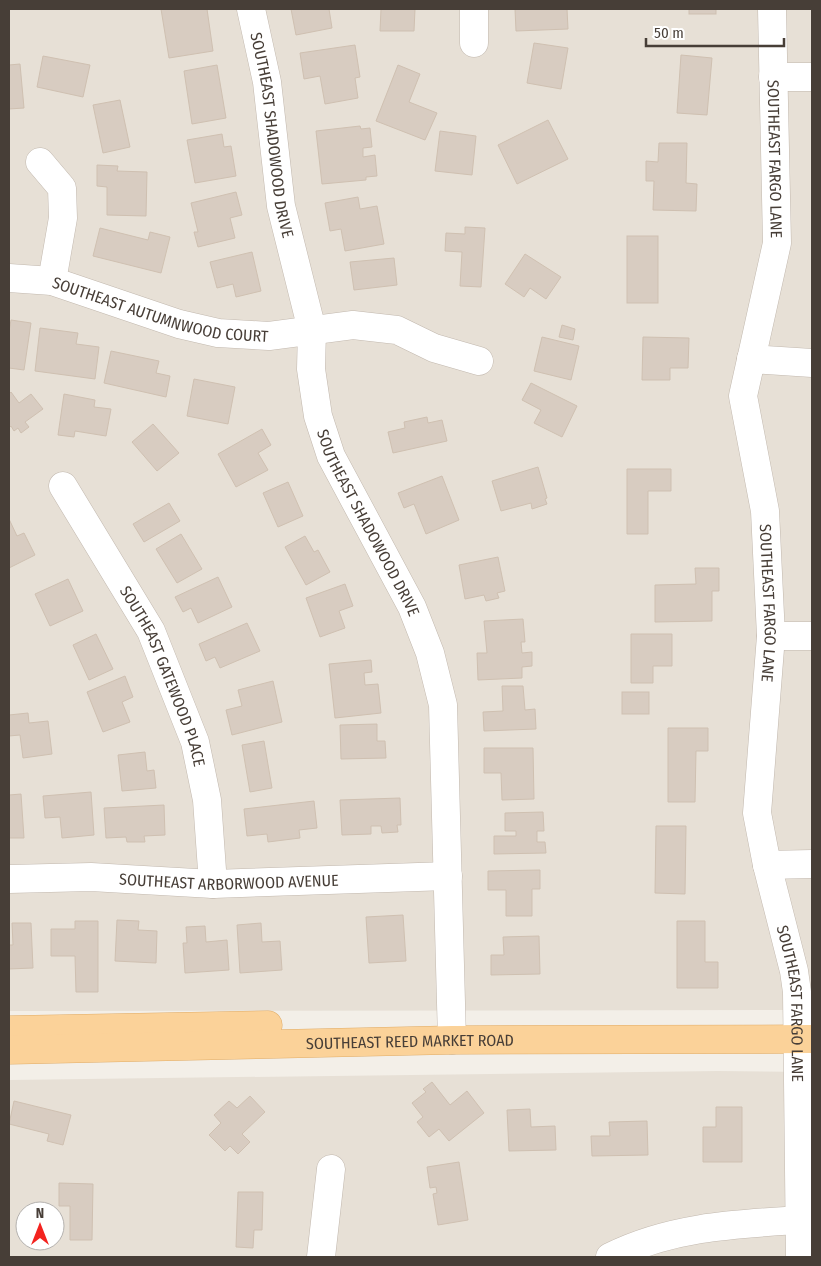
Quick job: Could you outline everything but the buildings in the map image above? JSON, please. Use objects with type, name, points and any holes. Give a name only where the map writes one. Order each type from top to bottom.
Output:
[{"type":"main road","name":"SOUTHEAST REED MARKET ROAD","points":[[9,1030],[805,1031]]},
{"type":"main road","name":"SOUTHEAST REED MARKET ROAD","points":[[9,1050],[452,1031]]},
{"type":"street","name":"SOUTHEAST SHADOWOOD DRIVE","points":[[250,9],[267,82],[281,206],[312,330],[311,369],[318,416],[332,456],[412,607],[430,653],[443,704],[452,1031]]},
{"type":"street","points":[[474,9],[474,43]]},
{"type":"street","name":"SOUTHEAST FARGO LANE","points":[[772,9],[777,244],[743,396],[765,512],[771,636],[757,813],[767,865],[794,971],[805,1031],[800,1257]]},
{"type":"street","points":[[773,77],[812,77]]},
{"type":"street","points":[[40,162],[62,188],[63,218],[52,281]]},
{"type":"street","name":"SOUTHEAST AUTUMNWOOD COURT","points":[[9,278],[52,281],[178,324],[218,333],[269,336],[353,325],[397,330],[434,348],[479,361]]},
{"type":"street","points":[[752,360],[812,363]]},
{"type":"street","name":"SOUTHEAST GATEWOOD PLACE","points":[[63,486],[151,631],[195,742],[207,800],[213,884]]},
{"type":"street","points":[[771,636],[812,636]]},
{"type":"street","points":[[767,865],[812,864]]},
{"type":"street","name":"SOUTHEAST ARBORWOOD AVENUE","points":[[9,879],[91,877],[213,884],[448,876]]},
{"type":"street","points":[[321,1257],[331,1169]]},
{"type":"street","points":[[610,1257],[643,1243],[674,1234],[738,1224],[800,1220]]},
{"type":"shaded area","points":[[9,9],[812,9],[812,1010],[9,1011]]},
{"type":"shaded area","points":[[718,1071],[812,1072],[812,1257],[9,1257],[9,1080]]}]
